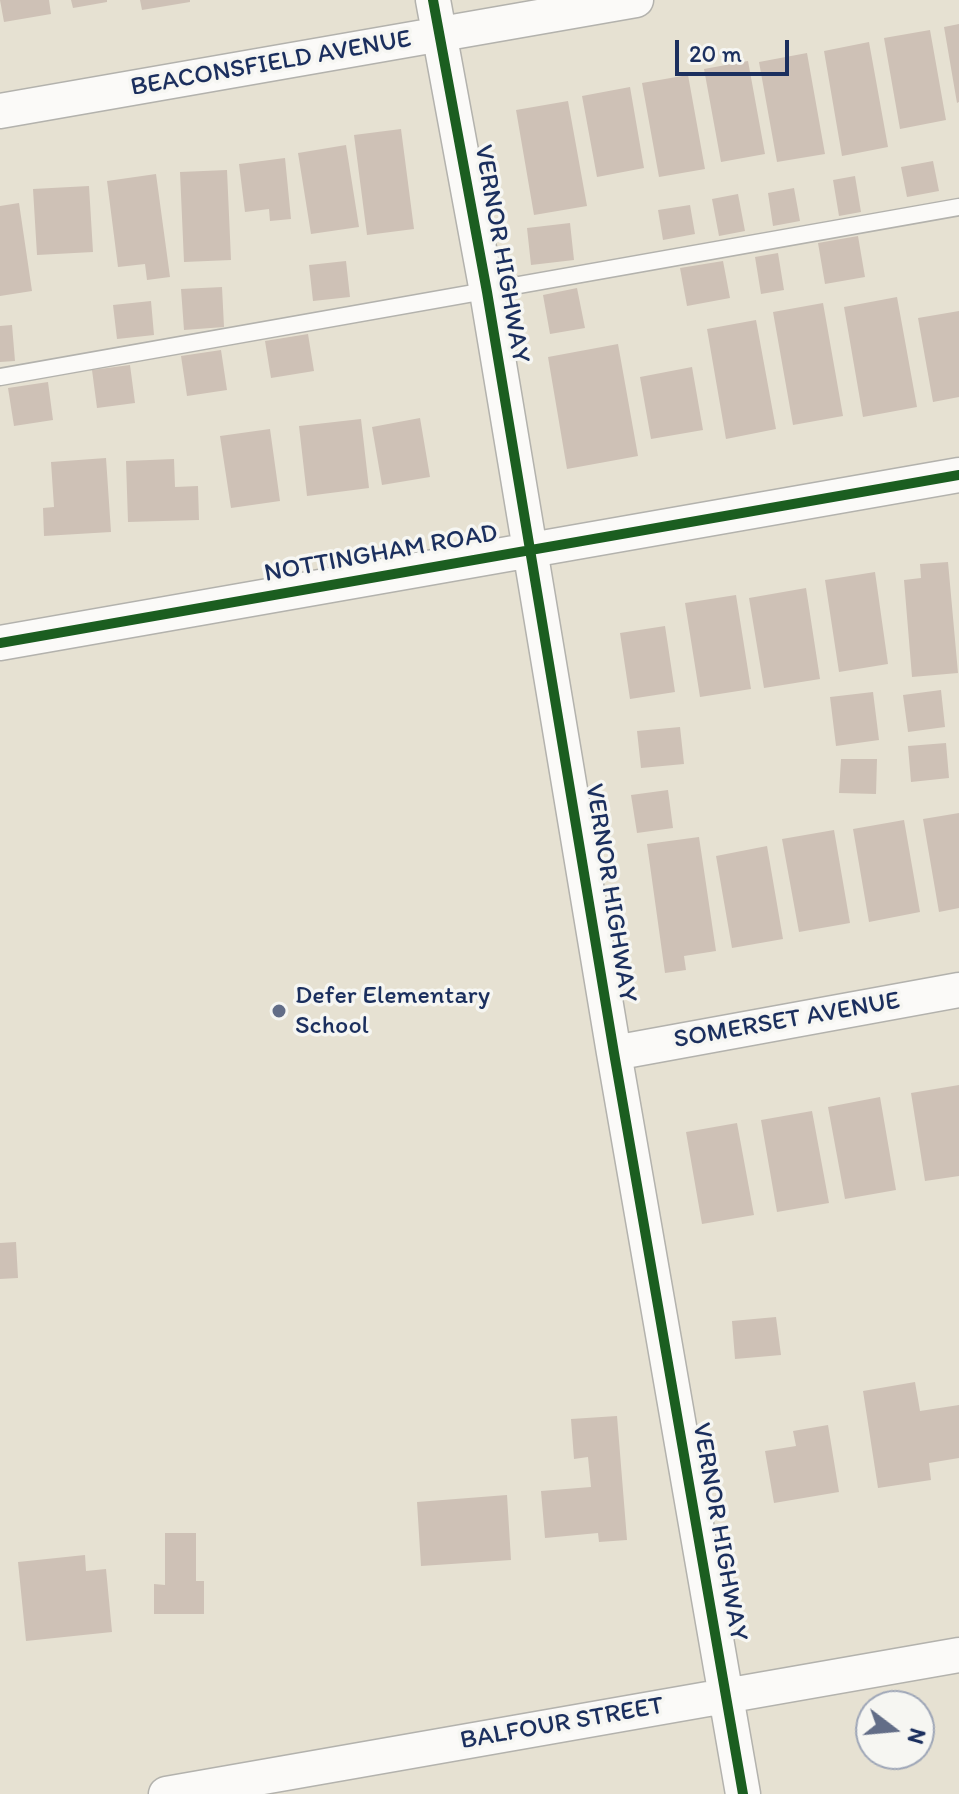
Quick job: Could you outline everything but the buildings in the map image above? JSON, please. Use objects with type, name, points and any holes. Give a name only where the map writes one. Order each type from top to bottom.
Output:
[{"type":"street","name":"VERNOR HIGHWAY","points":[[433,0],[487,292],[614,1053],[743,1794]]},
{"type":"street","name":"BEACONSFIELD AVENUE","points":[[0,111],[636,0]]},
{"type":"street","name":"NOTTINGHAM ROAD","points":[[0,643],[959,475]]},
{"type":"street","name":"SOMERSET AVENUE","points":[[614,1053],[959,990]]},
{"type":"street","name":"BALFOUR STREET","points":[[166,1794],[959,1655]]},
{"type":"lane","points":[[0,377],[959,207]]},
{"type":"cycle path","points":[[433,0],[487,292],[614,1053],[743,1794]]},
{"type":"cycle path","points":[[0,643],[959,475]]},
{"type":"place","name":"Defer Elementary School","points":[[279,1011]]}]
